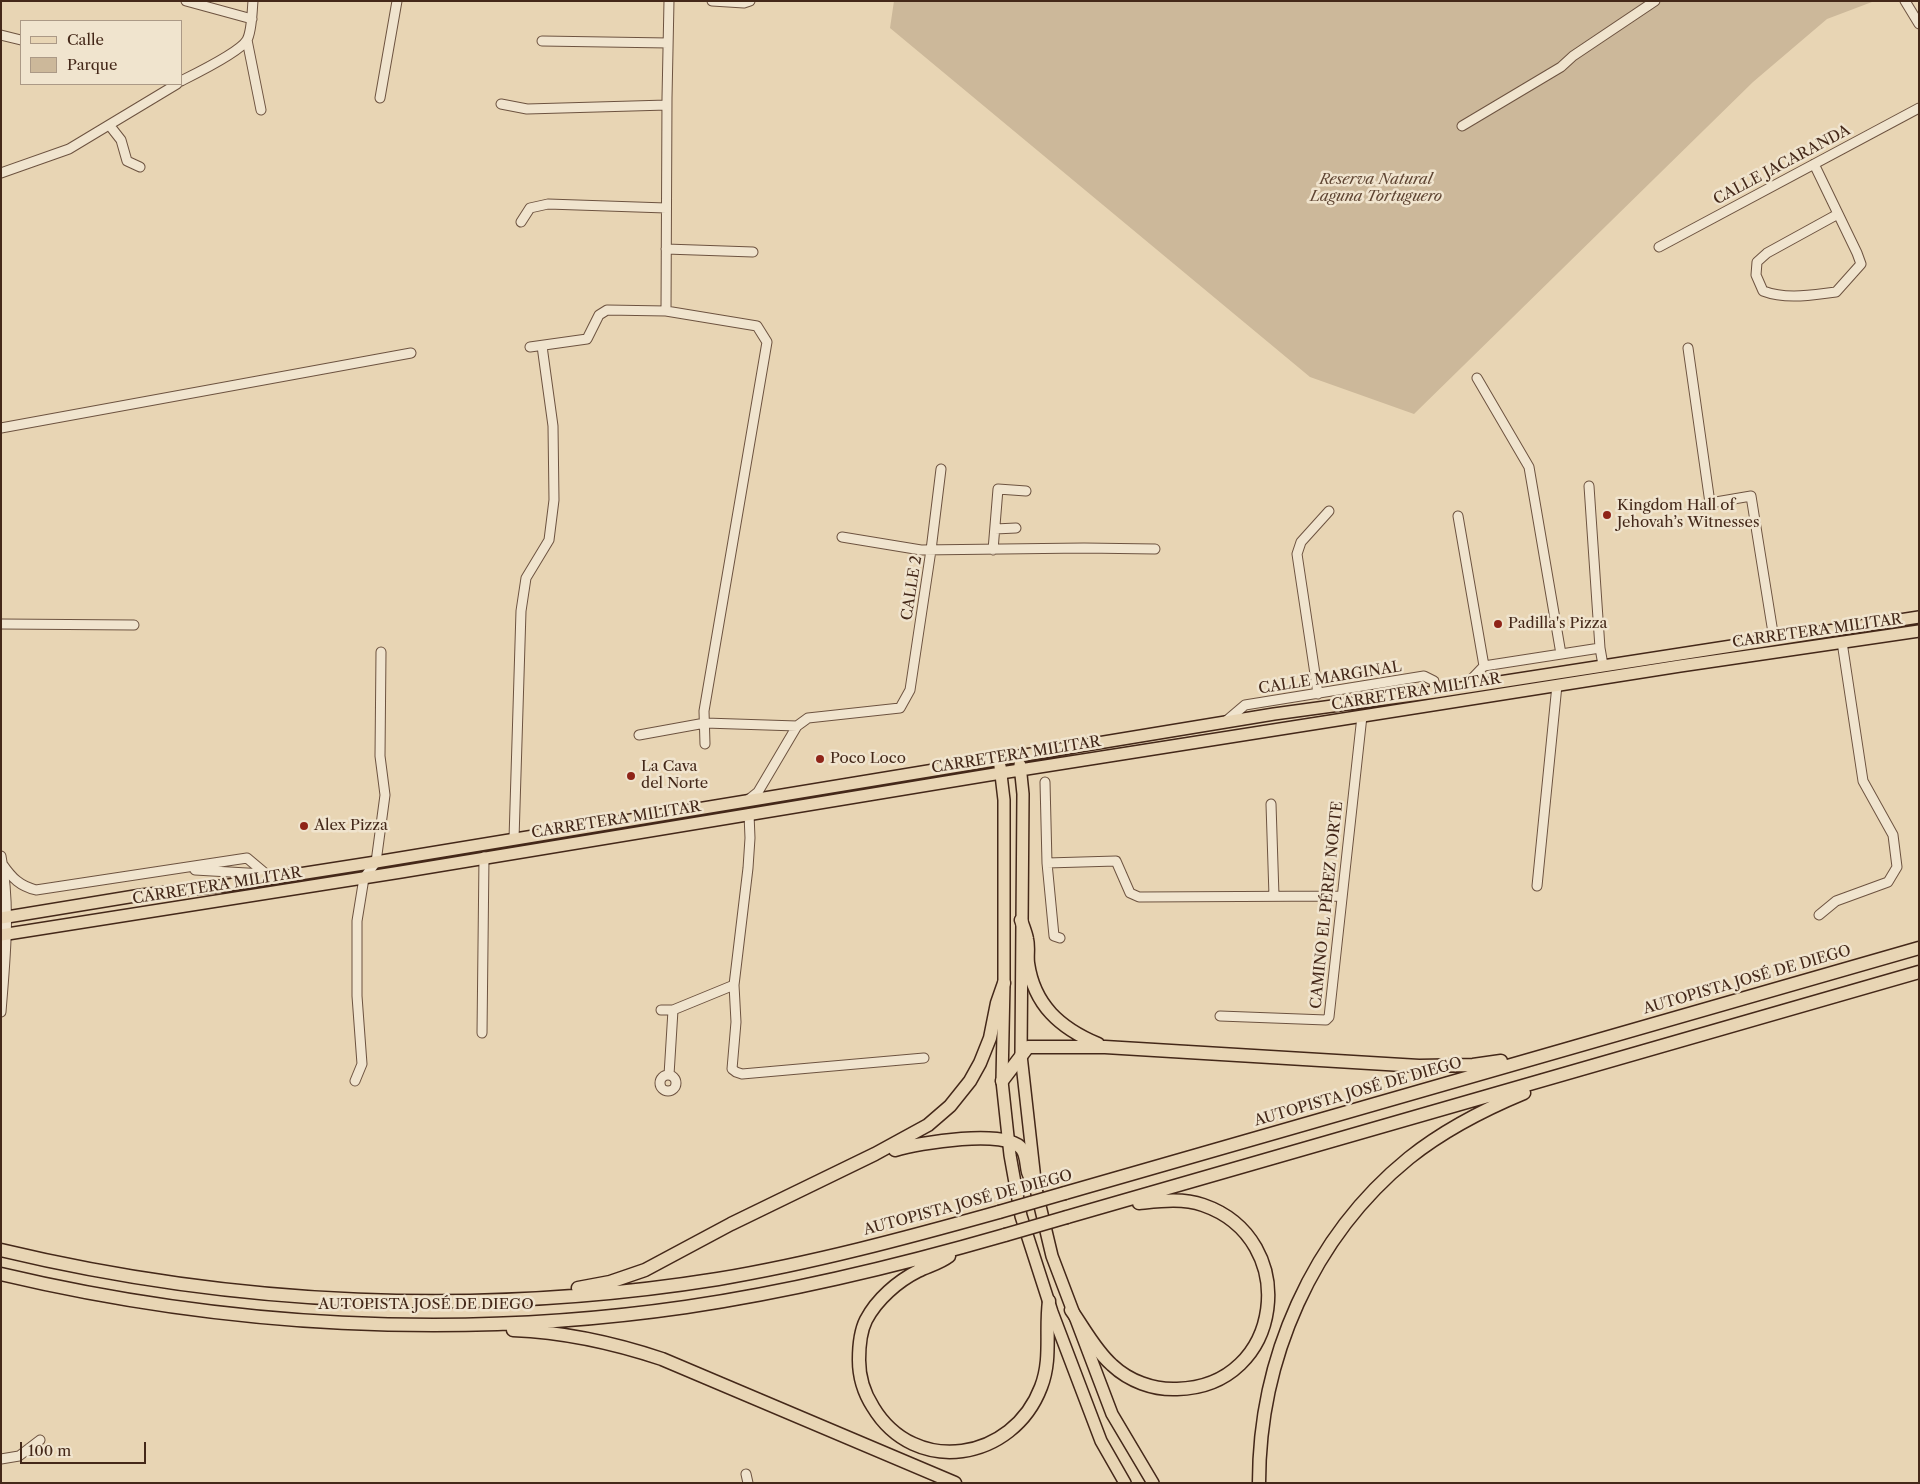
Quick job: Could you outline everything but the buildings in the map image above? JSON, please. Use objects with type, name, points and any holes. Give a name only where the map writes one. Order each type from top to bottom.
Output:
[{"type":"highway","points":[[1021,920],[1027,940],[1030,971],[1041,1000],[1054,1017],[1074,1033],[1105,1047]]},
{"type":"highway","name":"AUTOPISTA JOSÉ DE DIEGO","points":[[1,1250],[128,1276],[251,1293],[362,1300],[492,1300],[621,1292],[716,1279],[832,1256],[999,1212],[1919,948]]},
{"type":"highway","name":"AUTOPISTA JOSÉ DE DIEGO","points":[[1,1274],[131,1301],[267,1318],[374,1324],[476,1324],[582,1318],[686,1307],[837,1279],[961,1248],[1919,972]]},
{"type":"highway","points":[[492,1300],[522,1292],[610,1282],[645,1270],[731,1224],[875,1154],[928,1124],[945,1111],[970,1081],[986,1049],[997,1003],[1004,984]]},
{"type":"highway","points":[[1002,1081],[1028,1047],[1105,1047],[1419,1066],[1473,1066],[1536,1058]]},
{"type":"highway","points":[[1258,1483],[1264,1406],[1275,1360],[1298,1302],[1342,1228],[1378,1187],[1410,1158],[1433,1141],[1479,1113],[1525,1093],[1552,1078]]},
{"type":"highway","points":[[875,1154],[950,1139],[1000,1140],[1015,1143],[1022,1148],[1028,1172],[1036,1189]]},
{"type":"highway","points":[[1071,1310],[1095,1345],[1112,1365],[1135,1380],[1156,1388],[1169,1390],[1197,1388],[1210,1384],[1234,1369],[1254,1348],[1266,1322],[1269,1292],[1265,1267],[1252,1241],[1231,1219],[1202,1204],[1185,1201],[1159,1201],[1106,1206]]},
{"type":"highway","points":[[961,1248],[943,1260],[906,1277],[894,1287],[873,1309],[862,1331],[859,1365],[860,1378],[868,1399],[889,1427],[908,1441],[931,1449],[944,1451],[966,1450],[998,1440],[1020,1422],[1029,1413],[1037,1399],[1047,1368],[1049,1347],[1047,1316],[1049,1301]]},
{"type":"highway","points":[[476,1324],[500,1330],[562,1334],[641,1352],[716,1381],[955,1483]]},
{"type":"main road","name":"CARRETERA MILITAR","points":[[4,917],[160,892],[229,885],[376,862],[1225,722],[1463,688],[1919,617]]},
{"type":"main road","name":"CARRETERA MILITAR","points":[[4,935],[1001,773],[1557,685],[1919,631]]},
{"type":"main road","points":[[1020,756],[1023,794],[1021,1055],[1036,1189],[1052,1256],[1112,1414],[1153,1483]]},
{"type":"main road","points":[[999,759],[1004,800],[1002,1081],[1009,1142],[1021,1216],[1049,1301],[1101,1441],[1125,1483]]},
{"type":"street","points":[[186,1],[252,19]]},
{"type":"street","points":[[253,1],[252,19],[247,40],[261,110]]},
{"type":"street","points":[[380,98],[398,1]]},
{"type":"street","points":[[666,311],[669,1]]},
{"type":"street","points":[[712,1],[744,3],[750,1]]},
{"type":"street","points":[[1462,126],[1561,67],[1573,56],[1655,1]]},
{"type":"street","points":[[1905,1],[1919,24]]},
{"type":"street","points":[[1,35],[20,40]]},
{"type":"street","points":[[182,80],[228,56],[247,40]]},
{"type":"street","points":[[542,41],[668,43]]},
{"type":"street","points":[[158,85],[165,90]]},
{"type":"street","points":[[1,173],[69,149],[110,126],[175,85]]},
{"type":"street","points":[[501,104],[527,109],[667,105]]},
{"type":"street","name":"CALLE JACARANDA","points":[[1659,247],[1919,108]]},
{"type":"street","points":[[110,126],[122,140],[128,161],[140,167]]},
{"type":"street","points":[[1814,164],[1838,214],[1861,264],[1836,292],[1801,297],[1774,295],[1763,290],[1756,275],[1757,262],[1767,253],[1838,214]]},
{"type":"street","points":[[521,222],[530,208],[548,204],[666,208]]},
{"type":"street","points":[[666,249],[753,252]]},
{"type":"street","points":[[530,347],[586,339],[599,314],[607,310],[666,311],[757,326],[767,342],[705,702],[705,744]]},
{"type":"street","points":[[514,839],[520,611],[526,578],[550,540],[554,500],[554,426],[542,346]]},
{"type":"street","points":[[1688,348],[1710,502],[1751,496],[1774,639]]},
{"type":"street","points":[[1,428],[411,353]]},
{"type":"street","points":[[1477,378],[1528,468],[1560,654]]},
{"type":"street","name":"CALLE 2","points":[[797,726],[808,718],[900,708],[910,690],[941,469]]},
{"type":"street","points":[[1589,486],[1600,648],[1603,665]]},
{"type":"street","points":[[993,550],[998,489],[1026,491]]},
{"type":"street","points":[[1318,694],[1297,554],[1301,542],[1328,511]]},
{"type":"street","points":[[1458,516],[1484,666]]},
{"type":"street","points":[[995,529],[1016,528]]},
{"type":"street","points":[[842,537],[921,550],[1084,548],[1155,550]]},
{"type":"street","points":[[1,624],[134,625]]},
{"type":"street","points":[[1819,915],[1836,901],[1888,882],[1897,867],[1893,835],[1863,781],[1842,642]]},
{"type":"street","points":[[1463,688],[1484,666],[1600,648]]},
{"type":"street","points":[[354,1082],[362,1064],[357,996],[357,930],[364,878],[376,862],[385,795],[380,756],[381,652]]},
{"type":"street","name":"CALLE MARGINAL","points":[[1225,722],[1245,705],[1424,676],[1434,681],[1435,692]]},
{"type":"street","points":[[1537,886],[1557,685]]},
{"type":"street","name":"CAMINO EL PÉREZ NORTE","points":[[1220,1016],[1326,1020],[1329,1017],[1362,716]]},
{"type":"street","points":[[639,735],[705,723],[797,726],[758,792],[744,802]]},
{"type":"street","points":[[1045,782],[1047,862],[1054,936],[1060,938]]},
{"type":"street","points":[[1271,804],[1274,896]]},
{"type":"street","points":[[749,814],[748,868],[734,985],[736,1022],[732,1069],[742,1074],[924,1058]]},
{"type":"street","points":[[482,1033],[484,857]]},
{"type":"street","points":[[2,865],[19,883],[26,888],[36,890],[248,858],[266,874]]},
{"type":"street","points":[[1047,862],[1116,861],[1130,893],[1139,897],[1342,896]]},
{"type":"street","points":[[1,1012],[6,894],[2,865]]},
{"type":"street","points":[[163,870],[238,871],[287,876]]},
{"type":"street","points":[[661,1010],[673,1010],[734,985]]},
{"type":"street","points":[[669,1075],[673,1010]]},
{"type":"street","points":[[1,1459],[19,1456],[40,1440]]},
{"type":"green space","name":"Reserva Natural Laguna Tortuguero","points":[[894,1],[1872,2],[1827,19],[1753,82],[1414,414],[1310,377],[890,28]]},
{"type":"place","name":"Kingdom Hall of Jehovah’s Witnesses","points":[[1607,515]]},
{"type":"place","name":"Padilla's Pizza","points":[[1498,624]]},
{"type":"place","name":"Poco Loco","points":[[820,759]]},
{"type":"place","name":"La Cava del Norte","points":[[631,776]]},
{"type":"place","name":"Alex Pizza","points":[[304,826]]}]
